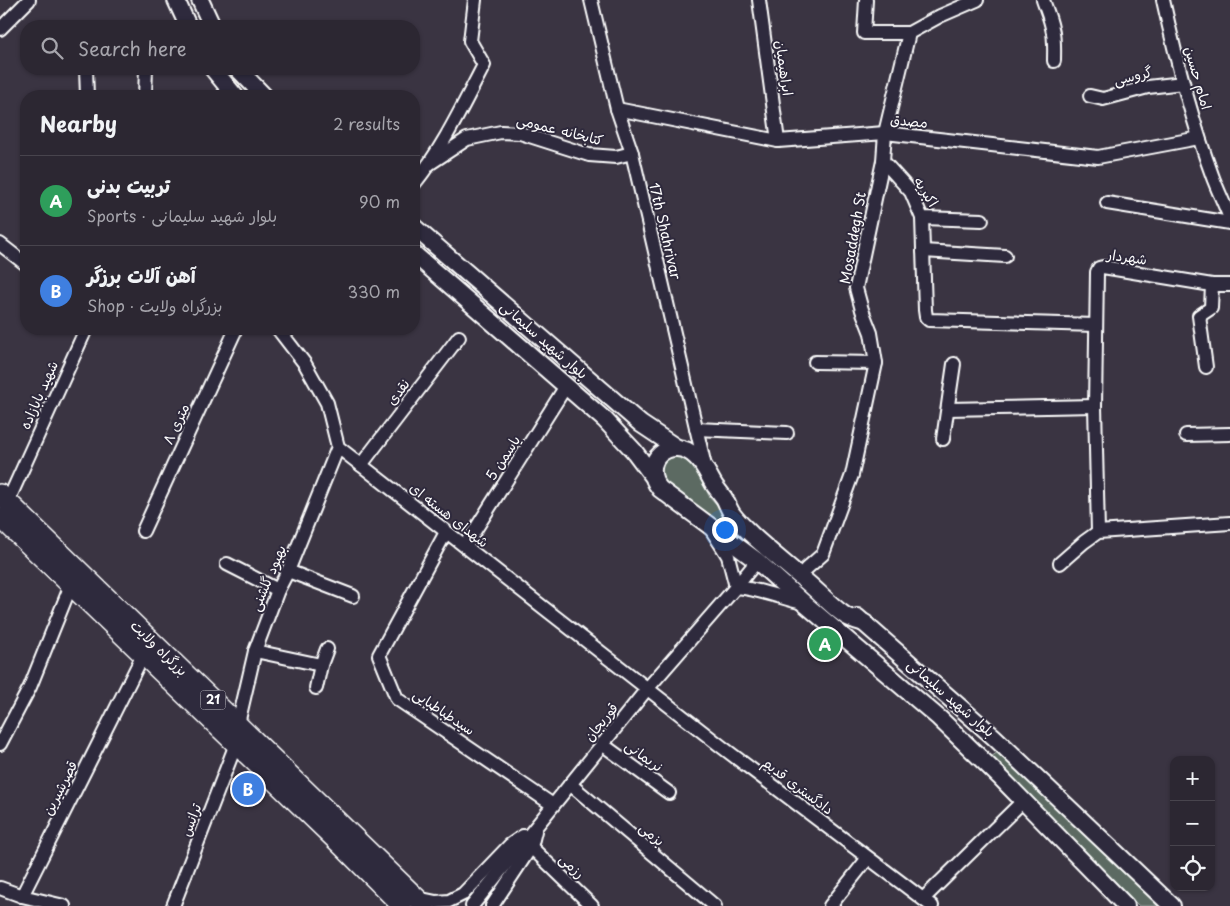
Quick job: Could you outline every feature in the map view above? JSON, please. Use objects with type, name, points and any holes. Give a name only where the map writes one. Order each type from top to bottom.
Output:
[{"type":"highway","name":"بزرگراه ولایت","points":[[2,504],[70,585],[342,846],[415,903]]},
{"type":"highway","name":"بزرگراه ولایت","points":[[2,504],[238,724],[415,903]]},
{"type":"main road","points":[[176,0],[185,20]]},
{"type":"main road","points":[[200,0],[209,20]]},
{"type":"main road","points":[[218,75],[230,90]]},
{"type":"main road","points":[[244,75],[258,90]]},
{"type":"main road","name":"بلوار شهید سلیمانی","points":[[420,232],[641,424],[677,448],[685,449],[697,457],[715,487],[724,497],[994,737],[1172,906]]},
{"type":"main road","name":"بلوار شهید سلیمانی","points":[[420,259],[605,420],[634,451],[660,489],[710,527],[762,555],[805,604],[939,718],[1126,906]]},
{"type":"main road","points":[[652,475],[652,467],[661,453],[668,449],[677,448]]},
{"type":"main road","points":[[724,497],[732,514],[762,555],[804,580],[845,616],[864,623]]},
{"type":"street","points":[[0,29],[29,0]]},
{"type":"street","points":[[420,175],[452,126],[484,65],[470,40],[474,0]]},
{"type":"street","name":"17th Shahrivar","points":[[591,0],[617,109],[632,153],[706,470]]},
{"type":"street","name":"ابراهیمیان","points":[[759,0],[778,141]]},
{"type":"street","points":[[866,0],[864,33],[909,33],[940,16],[977,0]]},
{"type":"street","points":[[1043,0],[1052,26],[1054,61]]},
{"type":"street","name":"امام حسین","points":[[1163,0],[1174,52],[1199,138],[1212,176],[1230,218]]},
{"type":"street","name":"Mosaddegh St","points":[[806,569],[823,554],[852,475],[876,363],[871,333],[856,288],[883,161],[885,133],[909,33]]},
{"type":"street","points":[[86,75],[87,90]]},
{"type":"street","points":[[145,90],[146,75]]},
{"type":"street","name":"گروسی","points":[[1090,96],[1102,99],[1148,87],[1183,82]]},
{"type":"street","name":"مصدق","points":[[617,109],[778,141],[885,133],[1098,157],[1199,138]]},
{"type":"street","name":"کتابخانه عمومی","points":[[428,164],[467,139],[501,132],[520,133],[589,155],[616,157],[632,153]]},
{"type":"street","name":"اکبریه","points":[[883,161],[911,192],[922,218],[982,220]]},
{"type":"street","points":[[1107,203],[1230,223]]},
{"type":"street","points":[[922,218],[925,310],[926,317],[929,320],[1096,325]]},
{"type":"street","points":[[0,244],[20,260]]},
{"type":"street","points":[[923,252],[1004,256]]},
{"type":"street","name":"شهردار","points":[[1098,532],[1095,406],[1096,272],[1099,268],[1103,267],[1212,285],[1230,285]]},
{"type":"street","points":[[1206,367],[1199,316],[1211,308],[1212,285]]},
{"type":"street","name":"شهید بابازاده","points":[[2,504],[83,335]]},
{"type":"street","name":"۸ متری","points":[[143,531],[233,335]]},
{"type":"street","points":[[287,335],[327,403],[338,447]]},
{"type":"street","name":"نقدی","points":[[361,465],[459,337]]},
{"type":"street","points":[[815,362],[876,363]]},
{"type":"street","points":[[943,439],[954,364]]},
{"type":"street","name":"یاسمن 5","points":[[465,546],[566,386]]},
{"type":"street","points":[[948,409],[1095,406]]},
{"type":"street","points":[[696,429],[787,433]]},
{"type":"street","points":[[1186,435],[1230,434]]},
{"type":"street","name":"شهدای هسته ای","points":[[338,447],[647,688]]},
{"type":"street","name":"بهبود گلشنی","points":[[238,724],[255,652],[278,590],[288,571],[338,447]]},
{"type":"street","points":[[1060,563],[1098,532],[1230,523]]},
{"type":"street","points":[[710,527],[728,556],[736,587],[754,589],[805,604]]},
{"type":"street","name":"سیدطباطبایی","points":[[446,532],[379,655],[397,698],[553,805]]},
{"type":"street","name":"قوریجان","points":[[472,906],[647,688],[762,555]]},
{"type":"street","points":[[227,564],[278,590]]},
{"type":"street","points":[[288,571],[352,596]]},
{"type":"street","points":[[0,744],[30,687],[70,585]]},
{"type":"street","points":[[316,688],[327,649]]},
{"type":"street","points":[[255,652],[321,665]]},
{"type":"street","name":"قصرشیرین","points":[[22,896],[143,655]]},
{"type":"street","name":"دادگستری قدیم","points":[[647,688],[722,748],[927,903]]},
{"type":"street","name":"ترانس","points":[[173,906],[236,744]]},
{"type":"street","name":"نریمانی","points":[[602,744],[669,793]]},
{"type":"street","name":"بزمی","points":[[570,784],[715,906]]},
{"type":"street","points":[[927,903],[1023,801]]},
{"type":"street","points":[[415,903],[449,901],[463,894],[510,845],[536,827]]},
{"type":"street","points":[[492,906],[531,847],[536,827]]},
{"type":"street","name":"رزمی","points":[[531,847],[592,906]]},
{"type":"street","points":[[830,906],[868,858]]},
{"type":"street","points":[[0,888],[22,896],[64,906]]},
{"type":"green space","points":[[678,456],[687,457],[697,468],[709,496],[749,540],[744,548],[663,487],[661,467],[667,460]]},
{"type":"green space","points":[[998,752],[1158,906],[1139,906],[988,759]]},
{"type":"place","name":"تربیت بدنی","points":[[825,644]]},
{"type":"place","name":"آهن آلات برزگر","points":[[248,789]]}]
